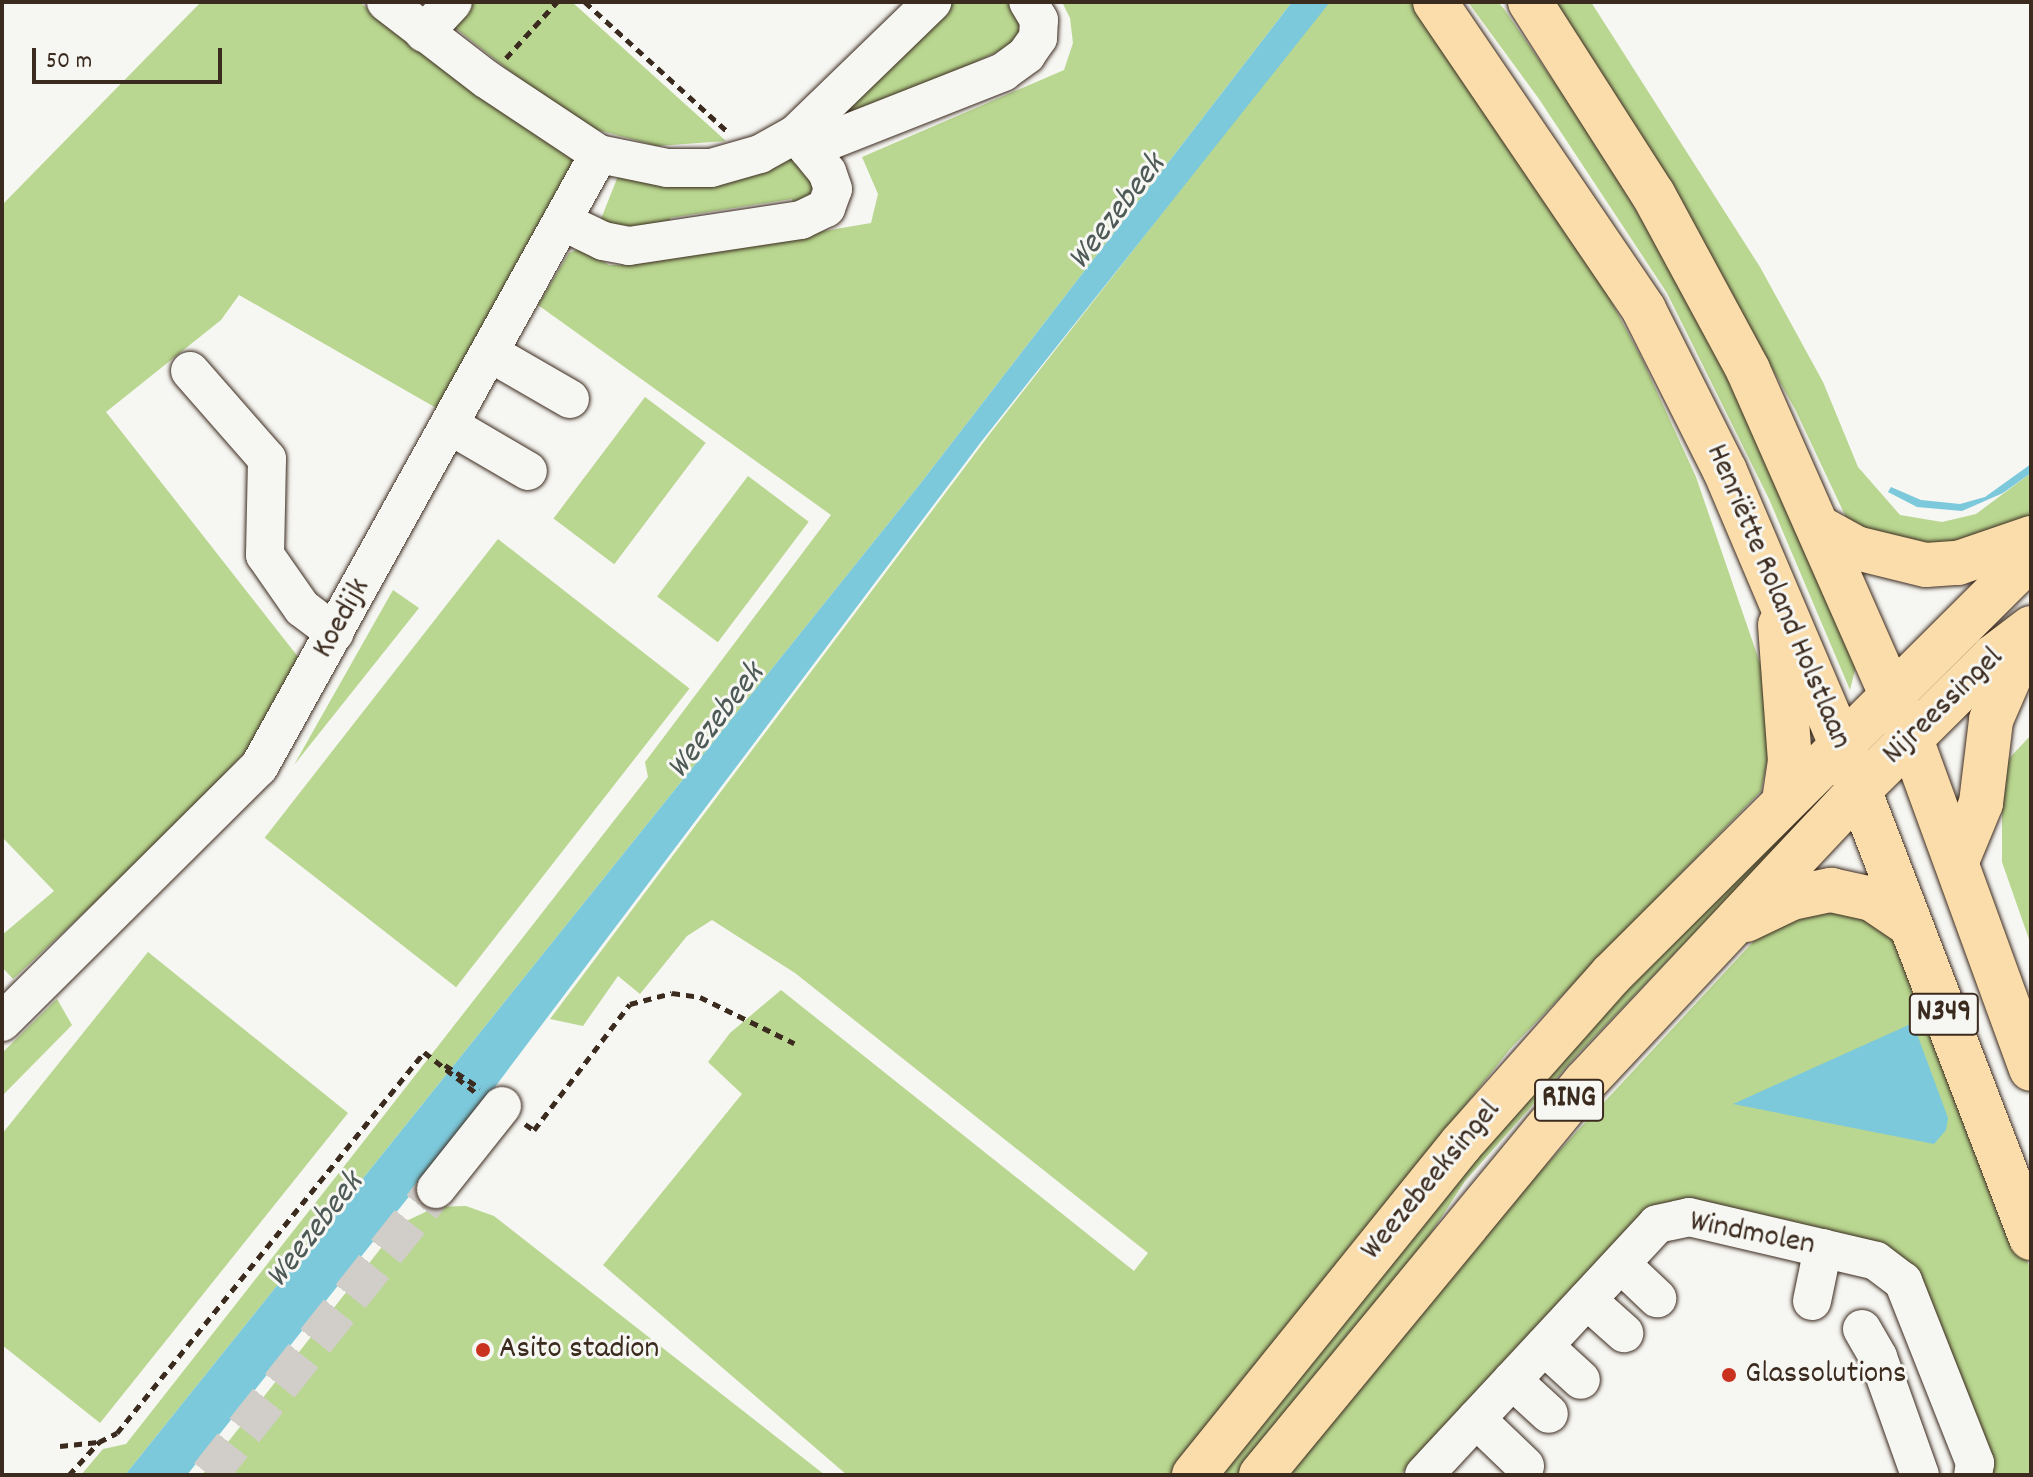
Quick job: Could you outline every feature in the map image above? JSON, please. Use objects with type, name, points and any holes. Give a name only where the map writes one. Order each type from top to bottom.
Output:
[{"type":"main road","name":"Henriëtte Roland Holstlaan","points":[[1435,2],[1644,310],[1725,471],[1842,746],[2031,1238]]},
{"type":"main road","name":"Henriëtte Roland Holstlaan","points":[[1530,2],[1653,194],[1691,274],[1748,370],[1911,739],[2031,1069]]},
{"type":"main road","points":[[1818,527],[1856,548],[1926,565],[1958,563],[2031,538]]},
{"type":"main road","name":"Nijreessingel","points":[[1892,699],[2031,557]]},
{"type":"main road","points":[[1779,595],[1790,761],[1784,801]]},
{"type":"main road","points":[[1957,861],[1981,803],[1991,720],[2031,628]]},
{"type":"main road","name":"Nijreessingel","points":[[1859,790],[1993,657],[2031,628]]},
{"type":"main road","name":"Weezebeeksingel","points":[[1194,1475],[1461,1144],[1620,965],[1784,801],[1892,699]]},
{"type":"main road","name":"Weezebeeksingel","points":[[1261,1475],[1515,1161],[1859,790]]},
{"type":"main road","points":[[1726,930],[1792,898],[1831,890],[1872,899],[1909,924]]},
{"type":"street","points":[[386,2],[486,79],[599,154],[667,168],[711,168],[754,156],[1003,72],[1026,55],[1038,38],[1039,20],[1028,2]]},
{"type":"street","points":[[424,33],[453,2]]},
{"type":"street","points":[[802,142],[932,2]]},
{"type":"street","points":[[566,223],[603,241],[629,246],[801,220],[826,208],[833,189],[802,142]]},
{"type":"street","name":"Koedijk","points":[[2,1022],[57,990],[259,767],[566,223],[599,154]]},
{"type":"street","points":[[492,354],[570,399]]},
{"type":"street","points":[[190,371],[267,459],[265,555],[302,608],[335,633]]},
{"type":"street","points":[[451,426],[528,471]]},
{"type":"street","points":[[436,1189],[491,1100]]},
{"type":"street","name":"Windmolen","points":[[1441,1469],[1476,1419],[1657,1224],[1689,1217],[1876,1261],[1903,1281],[1975,1463],[1973,1475]]},
{"type":"street","points":[[1812,1301],[1823,1248]]},
{"type":"street","points":[[1621,1264],[1657,1298]]},
{"type":"street","points":[[1587,1300],[1624,1333]]},
{"type":"street","points":[[1862,1329],[1878,1357],[1920,1475]]},
{"type":"street","points":[[1544,1346],[1581,1380]]},
{"type":"street","points":[[1512,1380],[1549,1414]]},
{"type":"street","points":[[1476,1419],[1525,1466]]},
{"type":"path","points":[[486,79],[557,2]]},
{"type":"path","points":[[585,2],[754,156]]},
{"type":"path","points":[[60,1446],[99,1442],[117,1433],[424,1052],[534,1130],[630,1004],[672,993],[700,997],[794,1043]]},
{"type":"path","points":[[440,1064],[458,1070],[491,1100]]},
{"type":"path","points":[[69,1475],[99,1442]]},
{"type":"green space","points":[[201,2],[359,2],[577,163],[438,409],[239,295],[221,320],[106,412],[299,658],[250,747],[161,841],[13,979],[2,967],[2,935],[54,891],[2,837],[2,205]]},
{"type":"green space","points":[[469,2],[572,2],[726,141],[657,146],[594,129],[540,95],[454,27]]},
{"type":"green space","points":[[950,2],[1020,2],[1023,23],[1016,43],[840,126],[835,114]]},
{"type":"green space","points":[[1062,2],[1292,2],[920,484],[125,1475],[81,1475],[103,1449],[126,1444],[360,1146],[648,777],[645,762],[831,515],[538,305],[569,253],[581,248],[609,265],[624,265],[871,223],[878,194],[862,157],[1064,70],[1073,43],[1070,18]]},
{"type":"green space","points":[[1327,2],[1413,2],[1469,70],[1564,213],[1642,359],[1696,477],[1772,698],[1772,739],[1761,791],[1510,1049],[1171,1475],[847,1475],[603,1265],[742,1094],[708,1062],[730,1033],[781,990],[1134,1271],[1148,1253],[795,973],[712,920],[687,936],[640,994],[618,976],[583,1026],[550,1019],[992,431]]},
{"type":"green space","points":[[1468,2],[1498,2],[1504,9],[1592,137],[1699,315],[1859,654],[1850,690],[1769,499],[1667,293],[1539,99]]},
{"type":"green space","points":[[1537,2],[1591,2],[1760,267],[1823,382],[1858,467],[1900,515],[1942,522],[1976,514],[2031,473],[2031,516],[2023,525],[1939,554],[1852,530],[1795,409],[1741,314]]},
{"type":"green space","points":[[791,149],[824,192],[797,217],[792,199],[670,218],[672,237],[623,242],[601,219],[618,176]]},
{"type":"green space","points":[[645,397],[706,443],[614,564],[554,518]]},
{"type":"green space","points":[[748,476],[809,522],[718,642],[657,597]]},
{"type":"green space","points":[[498,539],[689,689],[456,987],[265,838]]},
{"type":"green space","points":[[393,590],[419,608],[294,765]]},
{"type":"green space","points":[[2031,735],[2031,945],[2002,862],[2002,766]]},
{"type":"green space","points":[[1805,804],[1812,811],[1578,1054],[1465,1181],[1420,1250],[1245,1475],[1213,1475],[1521,1097]]},
{"type":"green space","points":[[1828,907],[1857,914],[1906,948],[2031,1271],[2031,1475],[1990,1474],[1904,1258],[1892,1251],[1633,1222],[1400,1475],[1280,1475],[1412,1309],[1765,929]]},
{"type":"green space","points":[[148,952],[348,1113],[100,1423],[2,1345],[2,1134]]},
{"type":"green space","points":[[57,999],[72,1025],[2,1096],[2,1053]]},
{"type":"green space","name":"Asito stadion","points":[[466,1206],[494,1216],[825,1475],[202,1475],[400,1224],[436,1207]]},
{"type":"water","points":[[1292,2],[1330,2],[981,442],[470,1120],[187,1475],[125,1475],[920,484]]},
{"type":"water","points":[[2031,464],[2031,473],[2003,493],[1962,511],[1917,507],[1888,492],[1891,487],[1921,500],[1960,504],[1985,497]]},
{"type":"water","points":[[1913,1023],[1948,1118],[1946,1130],[1934,1144],[1733,1104]]},
{"type":"tunnel","points":[[209,1475],[436,1189]]},
{"type":"place","name":"Asito stadion","points":[[483,1350]]},
{"type":"place","name":"Glassolutions","points":[[1729,1375]]},
{"type":"water label","name":"Weezebeek","points":[[1118,213]]},
{"type":"water label","name":"Weezebeek","points":[[717,722]]},
{"type":"water label","name":"Weezebeek","points":[[316,1231]]}]
